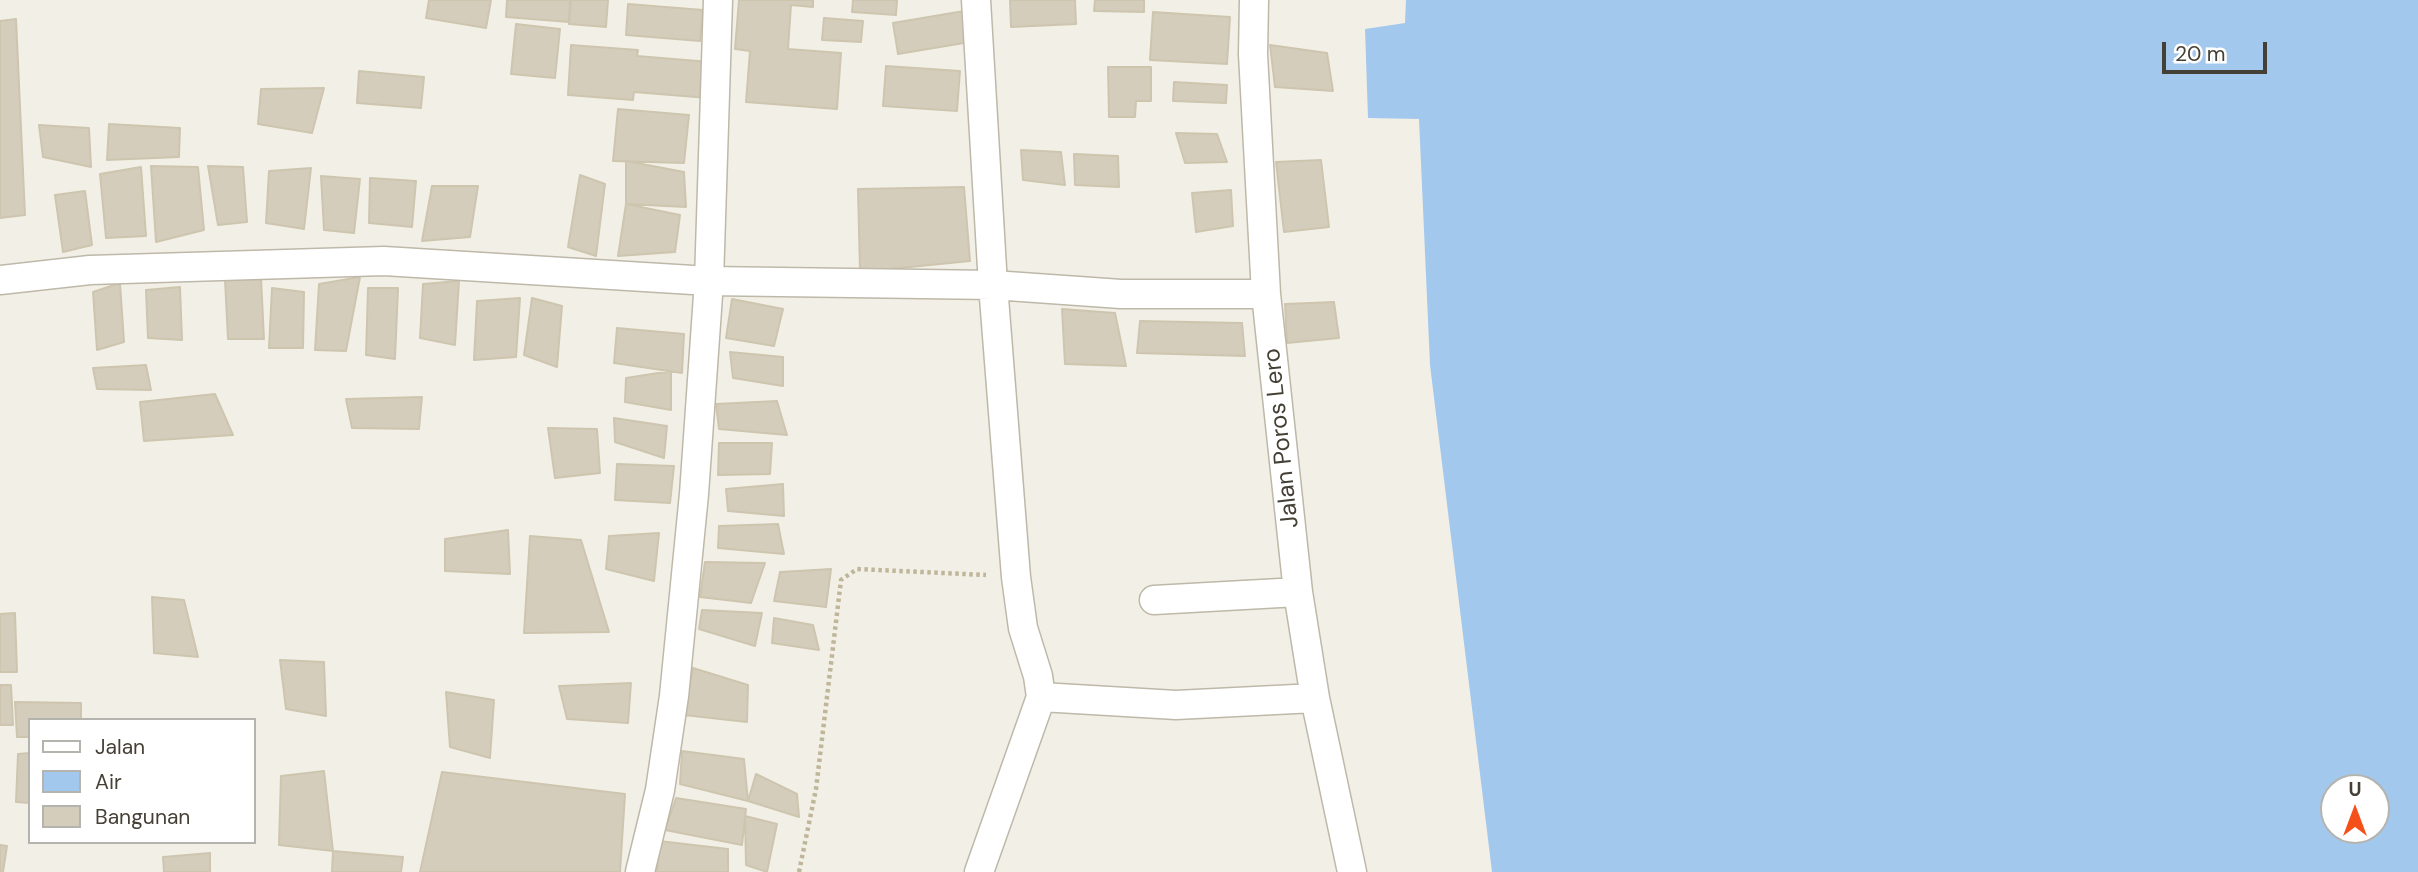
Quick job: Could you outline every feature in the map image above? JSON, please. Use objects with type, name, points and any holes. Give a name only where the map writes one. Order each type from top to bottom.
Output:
[{"type":"street","points":[[640,872],[660,790],[674,696],[694,494],[709,281],[718,0]]},
{"type":"street","points":[[976,0],[993,285],[1016,577],[1023,628],[1038,676],[1041,697],[979,872]]},
{"type":"street","name":"Jalan Poros Lero","points":[[1254,0],[1253,54],[1266,294],[1298,592],[1315,698],[1352,872]]},
{"type":"street","points":[[0,280],[90,270],[384,261],[709,281],[993,285],[1121,294],[1266,294]]},
{"type":"street","points":[[1154,600],[1298,592]]},
{"type":"street","points":[[1041,697],[1176,705],[1315,698]]},
{"type":"path","points":[[799,872],[816,789],[841,580],[857,569],[1016,577]]},
{"type":"water","points":[[1406,0],[2418,0],[2418,872],[1492,872],[1430,365],[1419,119],[1368,118],[1365,29],[1405,23]]},
{"type":"building","points":[[429,0],[491,0],[486,28],[426,18]]},
{"type":"building","points":[[507,0],[570,0],[569,22],[506,17]]},
{"type":"building","points":[[571,0],[608,0],[606,27],[569,24]]},
{"type":"building","points":[[739,0],[813,0],[813,7],[791,5],[788,49],[841,53],[837,109],[746,102],[750,51],[735,49]]},
{"type":"building","points":[[853,0],[897,0],[896,15],[852,12]]},
{"type":"building","points":[[1010,0],[1075,0],[1076,24],[1011,27]]},
{"type":"building","points":[[1095,0],[1144,0],[1144,12],[1094,11]]},
{"type":"building","points":[[628,4],[703,10],[700,41],[626,35]]},
{"type":"building","points":[[964,11],[970,42],[898,54],[893,23]]},
{"type":"building","points":[[1153,12],[1230,17],[1227,64],[1150,60]]},
{"type":"building","points":[[824,18],[863,21],[861,42],[822,40]]},
{"type":"building","points":[[16,19],[25,215],[0,218],[0,21]]},
{"type":"building","points":[[516,24],[560,29],[555,78],[511,74]]},
{"type":"building","points":[[571,45],[638,50],[637,56],[710,62],[708,98],[634,92],[633,100],[568,95]]},
{"type":"building","points":[[1270,45],[1327,53],[1333,91],[1275,87]]},
{"type":"building","points":[[886,66],[960,71],[957,111],[883,106]]},
{"type":"building","points":[[1108,67],[1151,67],[1151,101],[1136,101],[1135,117],[1109,117]]},
{"type":"building","points":[[359,71],[424,77],[421,108],[357,103]]},
{"type":"building","points":[[1174,82],[1227,85],[1226,103],[1173,101]]},
{"type":"building","points":[[324,88],[312,133],[258,124],[261,89]]},
{"type":"building","points":[[618,109],[689,115],[684,163],[613,161]]},
{"type":"building","points":[[109,124],[180,128],[179,157],[107,160]]},
{"type":"building","points":[[39,125],[89,128],[91,167],[43,157]]},
{"type":"building","points":[[1176,133],[1217,134],[1227,162],[1185,163]]},
{"type":"building","points":[[1021,150],[1061,152],[1065,185],[1023,180]]},
{"type":"building","points":[[1074,154],[1118,156],[1119,187],[1075,185]]},
{"type":"building","points":[[1321,160],[1329,227],[1284,232],[1276,162]]},
{"type":"building","points":[[626,161],[684,172],[686,207],[626,204]]},
{"type":"building","points":[[151,166],[198,167],[204,230],[156,242]]},
{"type":"building","points":[[208,166],[243,167],[247,222],[218,225]]},
{"type":"building","points":[[141,167],[146,236],[106,238],[100,174]]},
{"type":"building","points":[[311,168],[304,229],[266,223],[269,171]]},
{"type":"building","points":[[580,175],[605,184],[596,256],[568,247]]},
{"type":"building","points":[[321,176],[360,179],[354,233],[324,230]]},
{"type":"building","points":[[370,178],[416,181],[412,227],[369,223]]},
{"type":"building","points":[[432,186],[478,186],[470,237],[422,241]]},
{"type":"building","points":[[964,187],[970,261],[860,272],[858,189]]},
{"type":"building","points":[[1231,190],[1233,226],[1196,232],[1192,193]]},
{"type":"building","points":[[85,191],[92,245],[63,252],[55,195]]},
{"type":"building","points":[[626,204],[680,215],[675,252],[618,256]]},
{"type":"building","points":[[360,277],[346,351],[315,350],[319,284]]},
{"type":"building","points":[[261,278],[264,339],[228,339],[225,280]]},
{"type":"building","points":[[459,281],[455,345],[420,338],[423,284]]},
{"type":"building","points":[[120,283],[124,342],[97,350],[93,292]]},
{"type":"building","points":[[180,287],[182,340],[148,338],[146,290]]},
{"type":"building","points":[[272,288],[304,292],[303,348],[269,348]]},
{"type":"building","points":[[368,288],[398,288],[395,359],[366,355]]},
{"type":"building","points":[[520,298],[516,357],[474,360],[477,301]]},
{"type":"building","points":[[532,298],[562,306],[557,367],[524,355]]},
{"type":"building","points":[[732,299],[783,309],[774,346],[726,338]]},
{"type":"building","points":[[1334,302],[1339,338],[1287,343],[1285,304]]},
{"type":"building","points":[[1062,309],[1115,313],[1126,366],[1065,364]]},
{"type":"building","points":[[1140,321],[1242,323],[1245,356],[1137,353]]},
{"type":"building","points":[[617,328],[684,334],[682,373],[614,363]]},
{"type":"building","points":[[730,352],[783,357],[783,386],[733,378]]},
{"type":"building","points":[[146,365],[151,390],[97,389],[93,368]]},
{"type":"building","points":[[671,371],[671,410],[625,402],[626,378]]},
{"type":"building","points":[[215,394],[233,435],[144,441],[140,402]]},
{"type":"building","points":[[422,397],[419,429],[352,428],[346,399]]},
{"type":"building","points":[[777,401],[787,435],[719,429],[716,404]]},
{"type":"building","points":[[614,418],[667,426],[664,458],[615,442]]},
{"type":"building","points":[[548,428],[597,429],[600,473],[555,478]]},
{"type":"building","points":[[719,443],[772,443],[770,474],[718,475]]},
{"type":"building","points":[[617,464],[674,466],[670,503],[615,500]]},
{"type":"building","points":[[783,484],[784,516],[728,511],[726,489]]},
{"type":"building","points":[[778,524],[784,554],[718,548],[719,526]]},
{"type":"building","points":[[508,530],[510,574],[445,571],[445,539]]},
{"type":"building","points":[[659,533],[654,581],[606,569],[609,536]]},
{"type":"building","points":[[530,536],[581,540],[609,632],[524,633]]},
{"type":"building","points":[[705,562],[765,563],[751,603],[700,597]]},
{"type":"building","points":[[831,569],[826,607],[774,601],[780,572]]},
{"type":"building","points":[[152,597],[184,600],[198,657],[154,653]]},
{"type":"building","points":[[702,610],[762,613],[755,646],[699,629]]},
{"type":"building","points":[[15,613],[17,672],[0,672],[0,614]]},
{"type":"building","points":[[774,618],[813,625],[819,650],[772,643]]},
{"type":"building","points":[[280,660],[324,662],[326,716],[286,709]]},
{"type":"building","points":[[693,668],[748,685],[747,722],[684,715]]},
{"type":"building","points":[[631,683],[628,723],[567,719],[559,686]]},
{"type":"building","points":[[0,685],[11,685],[13,725],[0,725]]},
{"type":"building","points":[[446,692],[494,700],[490,758],[450,747]]},
{"type":"building","points":[[15,702],[81,703],[81,718],[28,718],[28,737],[17,737]]},
{"type":"building","points":[[682,751],[744,759],[748,801],[680,784]]},
{"type":"building","points":[[28,753],[28,803],[16,802],[18,754]]},
{"type":"building","points":[[324,771],[333,851],[279,845],[281,776]]},
{"type":"building","points":[[442,772],[625,794],[620,872],[420,872]]},
{"type":"building","points":[[756,774],[797,794],[799,817],[748,801]]},
{"type":"building","points":[[676,798],[746,809],[742,845],[665,830]]},
{"type":"building","points":[[745,816],[777,824],[767,872],[746,865]]},
{"type":"building","points":[[659,841],[728,849],[728,872],[657,872]]},
{"type":"building","points":[[0,845],[7,846],[3,872],[0,872]]},
{"type":"building","points":[[333,851],[403,857],[401,872],[332,872]]},
{"type":"building","points":[[210,853],[210,872],[164,872],[163,857]]}]
